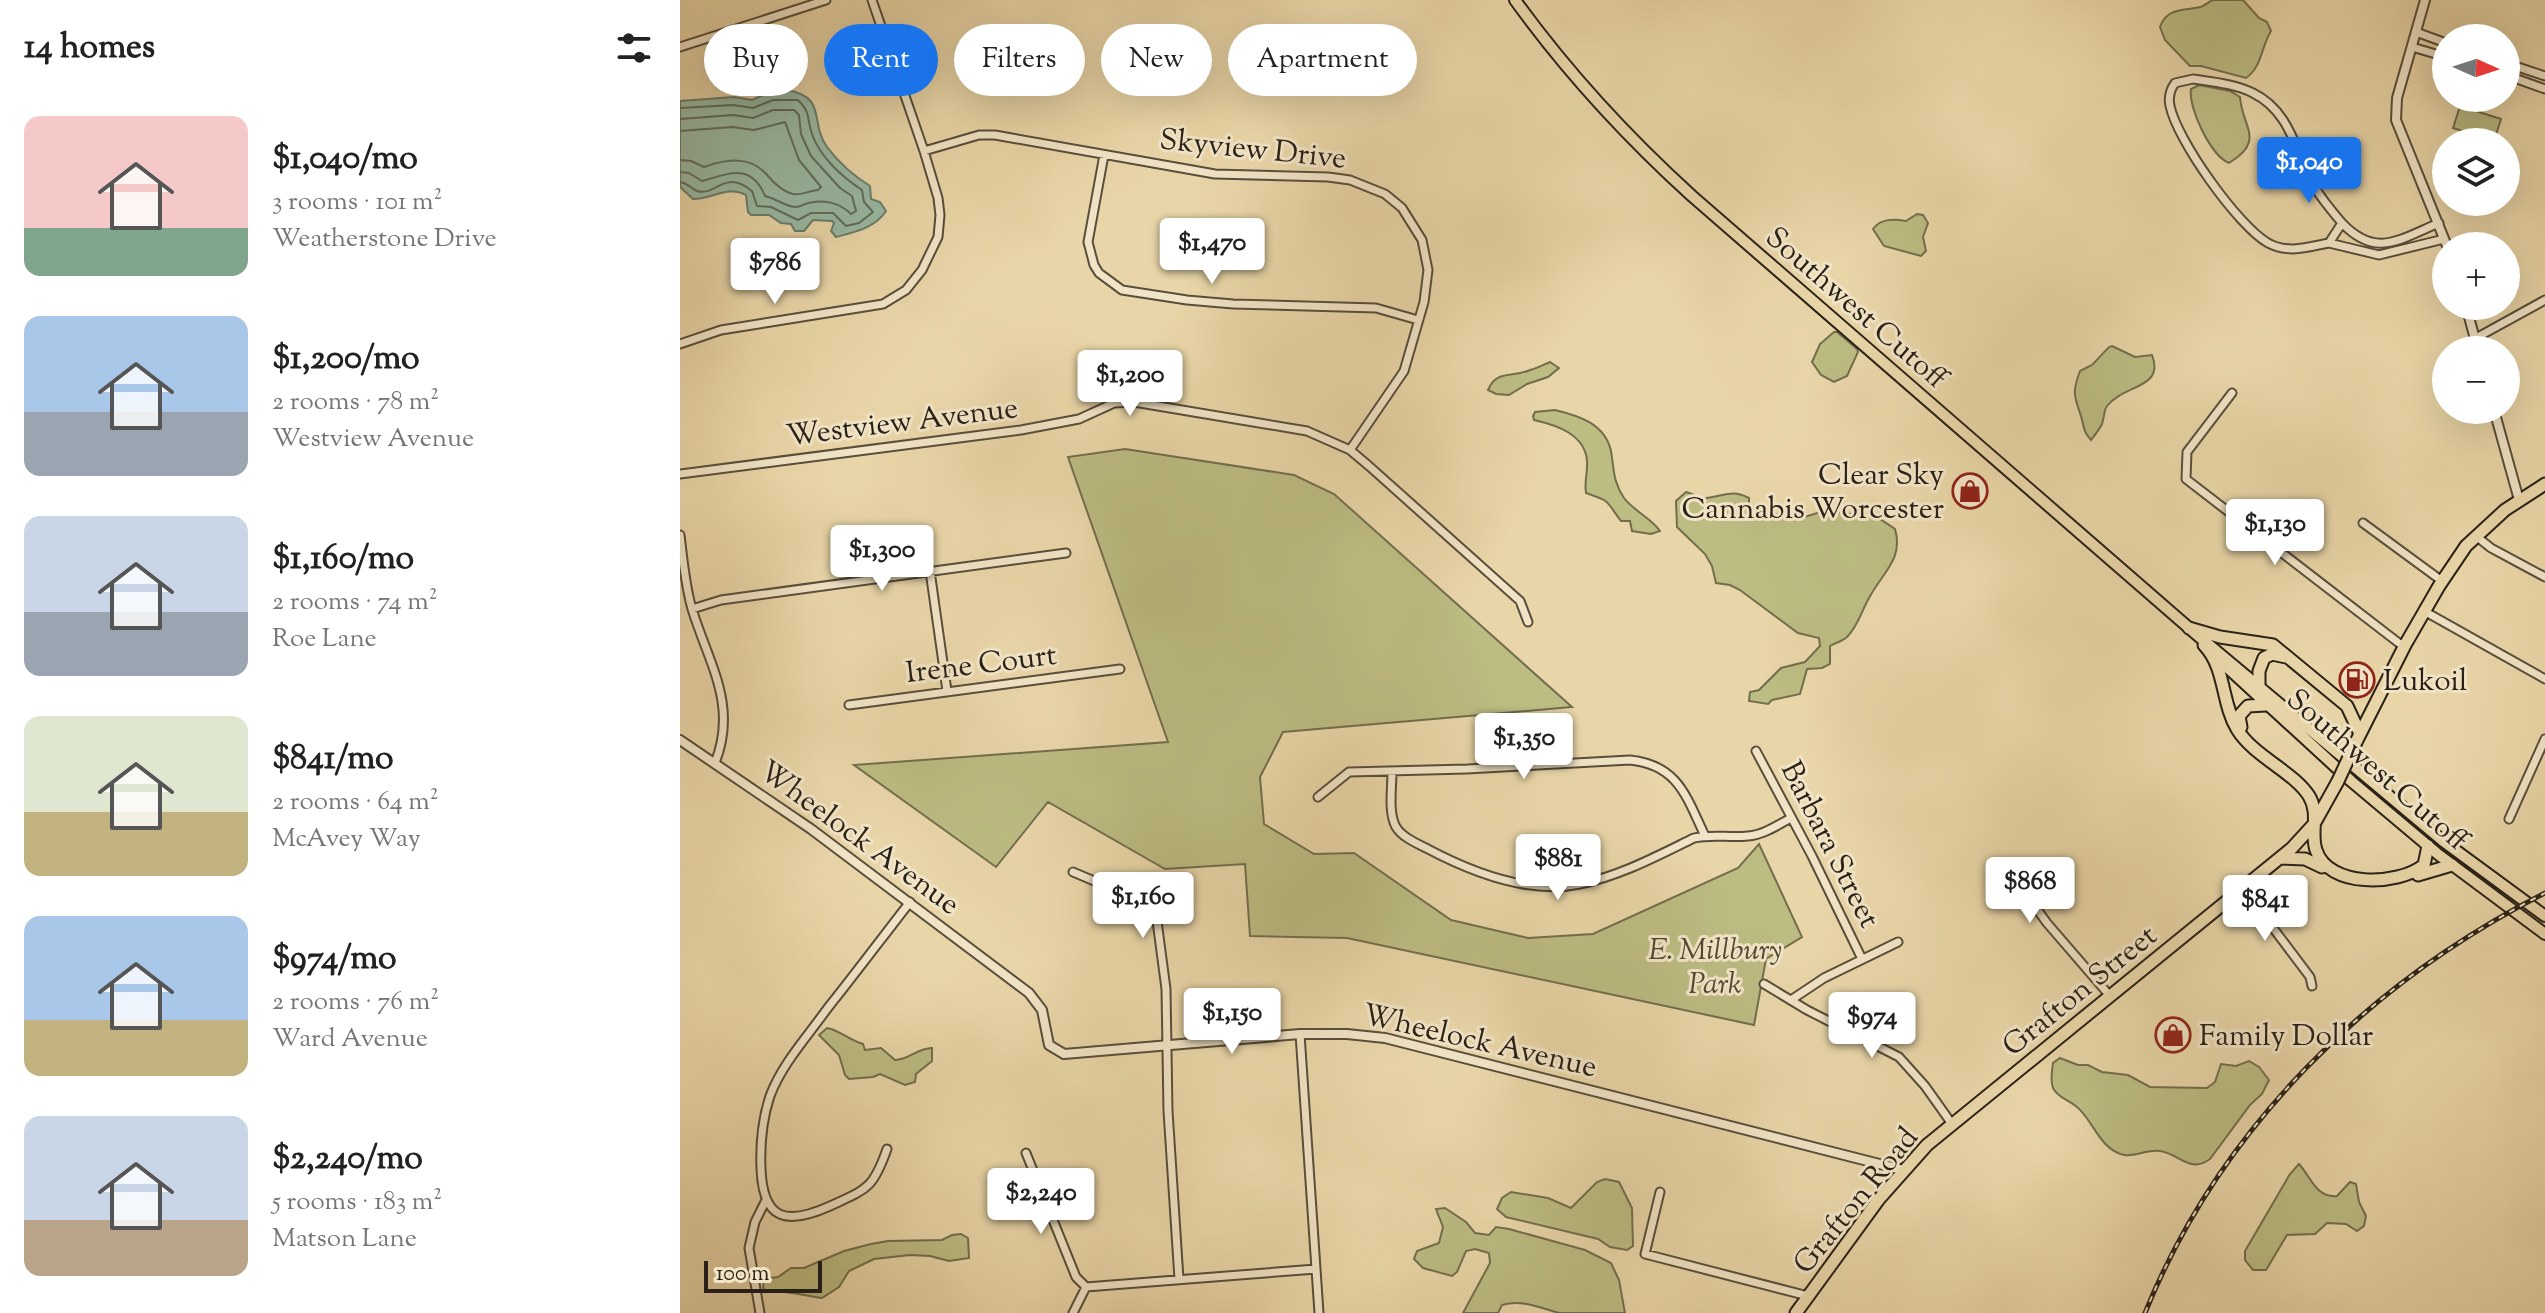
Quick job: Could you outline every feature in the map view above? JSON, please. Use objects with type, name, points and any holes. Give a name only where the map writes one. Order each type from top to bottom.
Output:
[{"type":"highway","name":"Grafton Street","points":[[1992,1091],[2280,858],[2314,824],[2374,703],[2442,581],[2476,536],[2519,500],[2545,484]]},
{"type":"highway","points":[[2189,628],[2220,637],[2273,645],[2347,706],[2358,738]]},
{"type":"highway","name":"Southwest Cutoff","points":[[2204,645],[2214,656]]},
{"type":"highway","points":[[2259,685],[2259,671],[2264,658],[2276,654],[2289,657]]},
{"type":"highway","points":[[2214,656],[2237,728],[2255,748],[2305,790],[2314,808],[2314,848],[2330,869],[2357,878],[2389,880],[2414,872],[2424,865],[2428,846]]},
{"type":"highway","points":[[2347,706],[2366,707],[2374,703]]},
{"type":"highway","points":[[2266,705],[2251,705],[2242,712],[2238,720],[2244,733],[2309,791],[2332,793]]},
{"type":"highway","points":[[2280,858],[2312,860],[2336,875],[2372,885],[2392,883],[2452,865]]},
{"type":"highway","name":"Grafton Road","points":[[1796,1313],[1903,1170],[1992,1091]]},
{"type":"main road","name":"Southwest Cutoff","points":[[1515,0],[1586,90],[1651,159],[2189,628],[2452,849],[2545,916]]},
{"type":"main road","name":"Southwest Cutoff","points":[[2189,628],[2204,645]]},
{"type":"main road","name":"Southwest Cutoff","points":[[2214,656],[2428,846],[2545,934]]},
{"type":"street","points":[[680,47],[826,0]]},
{"type":"street","points":[[680,344],[721,330],[864,308],[896,299],[922,270],[938,237],[938,198],[872,0]]},
{"type":"street","points":[[2425,0],[2397,98],[2396,120],[2442,232]]},
{"type":"street","points":[[2416,32],[2432,38]]},
{"type":"street","points":[[2412,47],[2432,53]]},
{"type":"street","points":[[2520,68],[2545,76]]},
{"type":"street","points":[[2432,245],[2379,255],[2329,243],[2285,248],[2269,243],[2251,230],[2201,167],[2177,123],[2170,103],[2170,91],[2175,83],[2186,79],[2227,84],[2253,93],[2269,103],[2286,122],[2315,188],[2342,223],[2359,239],[2385,244],[2439,223]]},
{"type":"street","points":[[2520,80],[2545,89]]},
{"type":"street","name":"Skyview Drive","points":[[924,151],[979,135],[995,135],[1215,174],[1350,180],[1385,194],[1402,208],[1422,240],[1428,270],[1424,302],[1404,371],[1350,450]]},
{"type":"street","points":[[1104,155],[1088,242],[1099,273],[1122,290],[1233,304],[1376,308],[1418,320]]},
{"type":"street","points":[[2329,243],[2342,223]]},
{"type":"street","points":[[2480,336],[2545,300]]},
{"type":"street","points":[[2232,393],[2190,446],[2184,468],[2186,479],[2404,647]]},
{"type":"street","name":"Westview Avenue","points":[[680,474],[1021,430],[1079,419],[1114,403],[1134,402],[1307,431],[1350,450],[1520,601],[1528,622]]},
{"type":"street","points":[[2498,424],[2519,500]]},
{"type":"street","points":[[2363,523],[2442,581]]},
{"type":"street","points":[[680,535],[692,609],[724,706],[724,740],[715,763]]},
{"type":"street","points":[[2476,536],[2491,548],[2545,577]]},
{"type":"street","points":[[692,609],[721,600],[1066,553]]},
{"type":"street","points":[[930,571],[947,691]]},
{"type":"street","points":[[2424,611],[2545,679]]},
{"type":"street","name":"Irene Court","points":[[849,705],[1120,669]]},
{"type":"street","points":[[2509,819],[2545,739]]},
{"type":"street","name":"Wheelock Avenue","points":[[680,740],[811,829],[1035,998],[1044,1017],[1049,1045],[1059,1053],[1087,1054],[1300,1034],[1357,1034],[1405,1042],[1903,1170]]},
{"type":"street","name":"Barbara Street","points":[[1756,751],[1862,959]]},
{"type":"street","points":[[1318,797],[1349,772],[1645,761],[1665,770],[1675,781],[1705,836]]},
{"type":"street","points":[[1392,772],[1393,817],[1401,833],[1445,858],[1513,882],[1554,887],[1581,884],[1619,873],[1705,836],[1747,837],[1791,818]]},
{"type":"street","points":[[2007,868],[2047,923],[2110,996]]},
{"type":"street","points":[[1073,872],[1152,898],[1166,989],[1168,1111],[1179,1279]]},
{"type":"street","points":[[2243,888],[2310,977],[2312,986]]},
{"type":"street","points":[[887,1149],[874,1182],[812,1214],[801,1217],[778,1213],[762,1191],[763,1118],[776,1079],[910,902]]},
{"type":"street","points":[[1791,1000],[1817,982],[1898,942]]},
{"type":"street","points":[[1764,984],[1899,1057],[1952,1124]]},
{"type":"street","points":[[1300,1034],[1319,1313]]},
{"type":"street","points":[[1026,1153],[1076,1277],[1086,1287],[1316,1269]]},
{"type":"street","points":[[1660,1192],[1645,1254],[1808,1296]]},
{"type":"street","points":[[760,1313],[749,1248],[755,1222],[766,1200]]},
{"type":"street","points":[[1073,1313],[1086,1287]]},
{"type":"green space","points":[[2212,0],[2243,0],[2259,18],[2267,22],[2271,31],[2258,63],[2246,78],[2190,66],[2165,40],[2160,27],[2167,16],[2201,7]]},
{"type":"green space","points":[[2199,85],[2230,91],[2240,97],[2249,140],[2247,148],[2229,163],[2208,142],[2197,119],[2191,89]]},
{"type":"green space","points":[[2458,112],[2479,112],[2501,119],[2498,128],[2453,128]]},
{"type":"green space","points":[[1917,214],[1923,215],[1928,223],[1923,237],[1926,251],[1921,256],[1884,246],[1873,229],[1884,221],[1906,221]]},
{"type":"green space","points":[[1834,332],[1858,352],[1847,376],[1834,382],[1821,375],[1812,362],[1820,344]]},
{"type":"green space","points":[[2112,346],[2135,357],[2152,355],[2153,374],[2107,406],[2102,424],[2091,440],[2085,432],[2077,403],[2076,384],[2080,371],[2092,365]]},
{"type":"green space","points":[[1550,362],[1559,368],[1548,377],[1527,384],[1509,395],[1488,390],[1496,379]]},
{"type":"green space","points":[[1555,410],[1582,418],[1603,434],[1611,451],[1620,492],[1660,531],[1651,534],[1632,531],[1630,521],[1621,521],[1607,502],[1586,493],[1587,461],[1581,444],[1568,432],[1534,420],[1535,412]]},
{"type":"green space","name":"E. Millbury Park","points":[[1125,449],[1294,475],[1334,494],[1572,707],[1283,732],[1260,777],[1264,824],[1314,854],[1354,853],[1451,920],[1528,938],[1593,934],[1738,868],[1759,844],[1802,937],[1766,959],[1754,1025],[1347,938],[1250,936],[1245,864],[1165,869],[1048,802],[996,867],[854,765],[1168,742],[1068,457]]},
{"type":"green space","points":[[1686,492],[1707,498],[1738,494],[1749,498],[1749,509],[1798,519],[1827,510],[1880,519],[1895,529],[1897,549],[1894,557],[1857,623],[1851,633],[1830,646],[1830,664],[1807,669],[1800,694],[1772,700],[1768,704],[1749,701],[1750,692],[1759,690],[1781,668],[1805,662],[1820,646],[1819,638],[1798,633],[1740,590],[1716,583],[1705,554],[1677,527],[1676,501]]},
{"type":"green space","points":[[827,1028],[863,1044],[865,1050],[881,1048],[895,1060],[932,1048],[932,1061],[916,1074],[915,1082],[905,1085],[880,1074],[849,1079],[839,1055],[819,1035]]},
{"type":"green space","points":[[2060,1058],[2102,1072],[2128,1075],[2150,1087],[2207,1088],[2215,1082],[2221,1064],[2236,1066],[2249,1061],[2259,1067],[2269,1080],[2262,1094],[2250,1105],[2210,1159],[2191,1164],[2160,1151],[2124,1155],[2109,1147],[2083,1113],[2053,1088],[2053,1063]]},
{"type":"green space","points":[[2299,1164],[2324,1194],[2337,1196],[2350,1182],[2356,1184],[2359,1202],[2366,1216],[2364,1226],[2357,1231],[2346,1224],[2327,1223],[2315,1234],[2287,1235],[2266,1270],[2253,1270],[2245,1260],[2245,1251]]},
{"type":"green space","points":[[1605,1179],[1619,1182],[1632,1208],[1633,1246],[1627,1250],[1610,1247],[1598,1239],[1506,1217],[1497,1209],[1502,1198],[1511,1192],[1548,1198],[1571,1208],[1597,1182]]},
{"type":"green space","points":[[1445,1208],[1466,1222],[1475,1233],[1489,1235],[1496,1227],[1509,1229],[1585,1250],[1611,1263],[1619,1280],[1625,1313],[1559,1313],[1517,1303],[1502,1305],[1498,1313],[1463,1313],[1490,1263],[1489,1253],[1475,1249],[1466,1251],[1457,1272],[1452,1276],[1423,1268],[1414,1259],[1417,1251],[1439,1243],[1443,1227],[1436,1209]]},
{"type":"green space","points":[[961,1234],[968,1238],[969,1258],[949,1261],[910,1255],[874,1259],[849,1271],[839,1287],[822,1298],[765,1291],[763,1287],[764,1279],[778,1277],[791,1268],[804,1268],[844,1251],[888,1241],[942,1240]]},
{"type":"water","points":[[761,96],[808,98],[827,147],[847,169],[870,186],[871,199],[880,202],[886,211],[881,217],[857,231],[836,237],[831,231],[832,221],[813,220],[804,231],[795,231],[791,224],[781,223],[769,215],[751,215],[746,195],[739,192],[693,199],[680,187],[680,101],[734,97],[752,100]]},
{"type":"railway","points":[[2145,1313],[2176,1246],[2214,1182],[2258,1123],[2307,1067],[2360,1017],[2418,971],[2480,929],[2545,893]]},
{"type":"place","name":"Clear Sky Cannabis Worcester","points":[[1970,491]]},
{"type":"place","name":"Lukoil","points":[[2357,680]]},
{"type":"place","name":"Family Dollar","points":[[2173,1035]]}]
